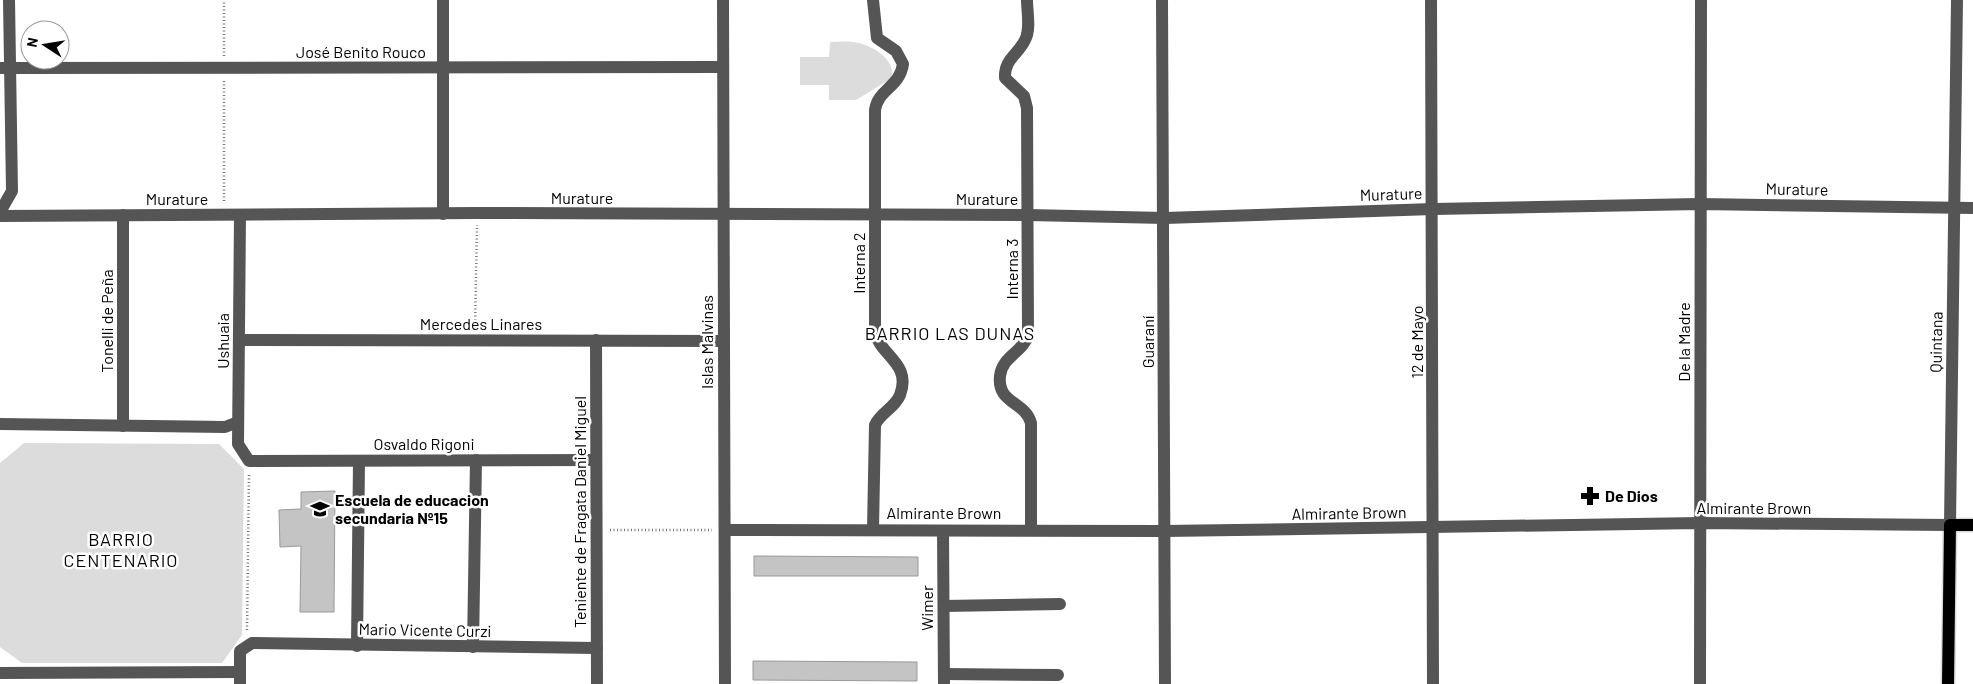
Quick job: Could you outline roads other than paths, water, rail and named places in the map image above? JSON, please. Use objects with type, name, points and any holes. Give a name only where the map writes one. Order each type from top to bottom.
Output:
[{"type":"main road","name":"Almirante Brown","points":[[1950,525],[1973,526]]},
{"type":"main road","name":"Quintana","points":[[1948,684],[1950,525]]},
{"type":"street","points":[[0,214],[12,191],[6,68],[9,0]]},
{"type":"street","points":[[443,0],[443,214]]},
{"type":"street","name":"Islas Malvinas","points":[[723,0],[724,684]]},
{"type":"street","name":"Interna 2","points":[[873,0],[877,38],[896,51],[903,64],[898,80],[879,97],[876,103],[875,332],[881,347],[897,362],[901,369],[902,382],[900,394],[896,401],[881,415],[874,425],[873,529]]},
{"type":"street","name":"Interna 3","points":[[1027,0],[1027,33],[1025,41],[1010,58],[1005,69],[1005,78],[1024,96],[1027,108],[1028,334],[1023,347],[1005,361],[999,383],[1006,397],[1024,410],[1031,423],[1031,530]]},
{"type":"street","name":"Guaraní","points":[[1162,0],[1165,218],[1164,684]]},
{"type":"street","name":"12 de Mayo","points":[[1431,0],[1434,528],[1432,684]]},
{"type":"street","name":"De la Madre","points":[[1700,684],[1701,0]]},
{"type":"street","name":"Quintana","points":[[1950,525],[1957,0]]},
{"type":"street","name":"José Benito Rouco","points":[[6,68],[723,67]]},
{"type":"street","name":"Murature","points":[[0,214],[1028,215],[1165,218],[1433,209],[1700,204],[1973,208]]},
{"type":"street","name":"Ushuaia","points":[[240,214],[238,444],[251,461]]},
{"type":"street","name":"Tonelli de Peña","points":[[123,215],[123,426]]},
{"type":"street","name":"Mercedes Linares","points":[[239,340],[724,341]]},
{"type":"street","name":"Teniente de Fragata Daniel Miguel","points":[[596,340],[597,684]]},
{"type":"street","points":[[0,424],[225,427],[238,422]]},
{"type":"street","points":[[474,647],[476,460]]},
{"type":"street","name":"Osvaldo Rigoni","points":[[251,461],[595,460]]},
{"type":"street","points":[[357,646],[359,461]]},
{"type":"street","name":"Almirante Brown","points":[[725,530],[1164,531],[1700,523],[1950,525]]},
{"type":"street","name":"Wimer","points":[[944,531],[944,679]]},
{"type":"street","points":[[944,606],[1060,604]]},
{"type":"street","name":"Mario Vicente Curzi","points":[[240,678],[240,651],[250,645],[597,648]]},
{"type":"street","points":[[0,673],[116,679],[240,678]]},
{"type":"street","points":[[944,679],[1058,675]]},
{"type":"place","name":"De Dios","points":[[1590,496]]},
{"type":"place","name":"Escuela de educacion secundaria Nº15","points":[[320,509]]},
{"type":"district","name":"BARRIO LAS DUNAS","points":[[950,334]]},
{"type":"district","name":"BARRIO CENTENARIO","points":[[121,550]]}]
